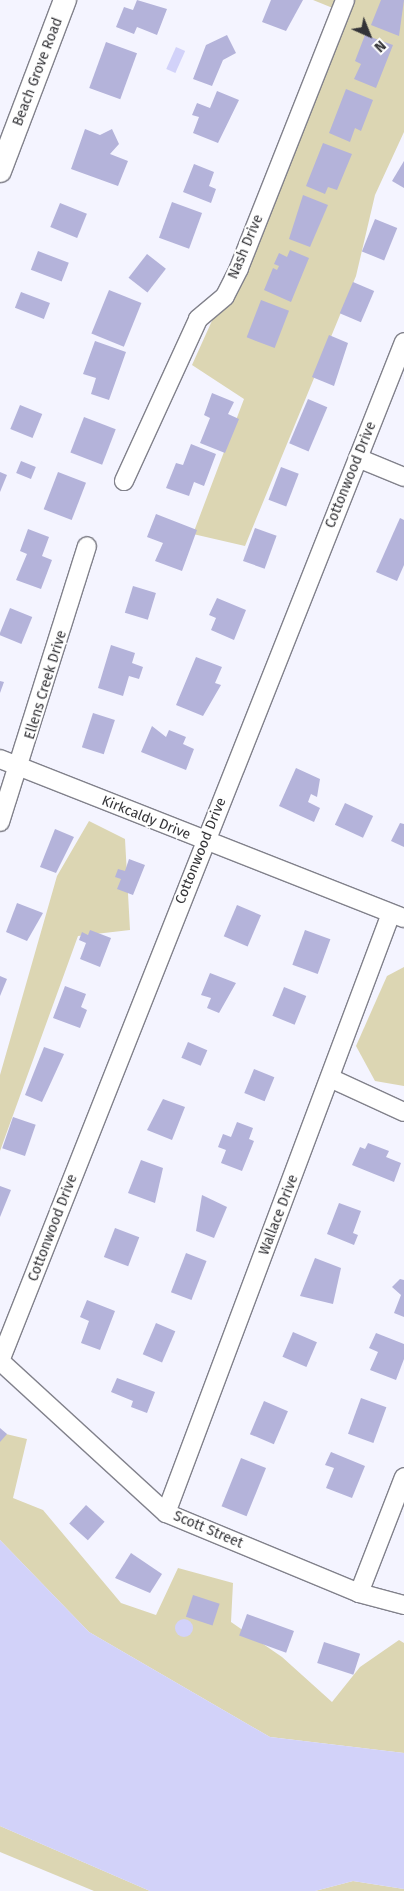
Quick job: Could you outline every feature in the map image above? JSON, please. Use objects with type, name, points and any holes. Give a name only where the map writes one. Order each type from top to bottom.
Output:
[{"type":"street","name":"Beach Grove Road","points":[[0,171],[65,0]]},
{"type":"street","name":"Nash Drive","points":[[124,481],[198,319],[225,296],[240,268],[345,0]]},
{"type":"street","name":"Cottonwood Drive","points":[[0,1361],[404,342]]},
{"type":"street","points":[[358,458],[404,477]]},
{"type":"street","name":"Ellens Creek Drive","points":[[0,822],[21,768],[87,546]]},
{"type":"street","name":"Kirkcaldy Drive","points":[[0,760],[397,917]]},
{"type":"street","name":"Wallace Drive","points":[[166,1513],[330,1078],[397,917]]},
{"type":"street","points":[[330,1078],[404,1112]]},
{"type":"street","name":"Scott Street","points":[[0,1361],[166,1513],[359,1593],[404,1606]]},
{"type":"street","points":[[359,1593],[404,1477]]},
{"type":"shaded area","points":[[313,0],[404,0],[404,132],[375,195],[356,276],[245,546],[193,534],[244,399],[192,365],[350,15]]},
{"type":"shaded area","points":[[89,821],[125,839],[130,930],[78,936],[0,1151],[0,1075],[57,876]]},
{"type":"shaded area","points":[[404,967],[404,1086],[375,1081],[356,1046],[387,976]]},
{"type":"shaded area","points":[[6,1434],[27,1439],[13,1498],[43,1510],[121,1603],[156,1615],[178,1568],[233,1583],[231,1622],[282,1657],[332,1702],[360,1667],[399,1640],[404,1643],[404,1753],[270,1737],[89,1632],[0,1540],[0,1441]]},
{"type":"shaded area","points":[[0,1826],[150,1891],[94,1891],[0,1852]]},
{"type":"shaded area","points":[[353,1881],[404,1889],[404,1891],[315,1891]]},
{"type":"water","points":[[176,47],[185,51],[175,73],[166,69]]},
{"type":"water","points":[[0,1540],[89,1632],[270,1737],[404,1753],[404,1889],[353,1881],[315,1891],[150,1891],[0,1826]]},
{"type":"water","points":[[180,1619],[188,1619],[193,1624],[191,1635],[180,1637],[175,1632],[175,1624]]},
{"type":"building","points":[[137,0],[167,9],[157,35],[137,27],[134,34],[116,27],[124,7],[133,10]]},
{"type":"building","points":[[271,0],[303,0],[286,31],[262,22]]},
{"type":"building","points":[[381,0],[404,0],[399,36],[371,25]]},
{"type":"building","points":[[227,35],[236,53],[223,60],[212,86],[193,79],[206,45]]},
{"type":"building","points":[[365,35],[393,45],[376,88],[354,79],[361,64],[355,61]]},
{"type":"building","points":[[106,42],[137,53],[120,99],[89,88]]},
{"type":"building","points":[[346,89],[373,100],[361,131],[355,128],[350,142],[329,133]]},
{"type":"building","points":[[217,91],[239,100],[218,143],[193,133],[199,117],[192,115],[197,103],[210,108]]},
{"type":"building","points":[[85,129],[100,135],[112,129],[119,144],[110,154],[128,161],[118,186],[71,169]]},
{"type":"building","points":[[323,143],[352,154],[337,190],[328,187],[325,194],[306,186]]},
{"type":"building","points":[[404,161],[404,188],[392,181]]},
{"type":"building","points":[[194,164],[214,172],[209,186],[216,189],[211,203],[183,192]]},
{"type":"building","points":[[303,195],[328,205],[310,247],[289,239]]},
{"type":"building","points":[[172,202],[202,213],[189,249],[159,238]]},
{"type":"building","points":[[60,203],[87,214],[77,238],[50,227]]},
{"type":"building","points":[[375,219],[397,228],[384,260],[362,251]]},
{"type":"building","points":[[290,250],[309,258],[291,302],[264,290],[273,268],[277,270],[279,266],[274,264],[279,253],[287,257]]},
{"type":"building","points":[[38,251],[69,263],[62,281],[31,270]]},
{"type":"building","points":[[147,254],[166,269],[147,292],[129,278]]},
{"type":"building","points":[[353,282],[374,291],[361,322],[340,313]]},
{"type":"building","points":[[109,290],[141,303],[124,347],[91,334]]},
{"type":"building","points":[[21,292],[50,303],[44,319],[15,308]]},
{"type":"building","points":[[261,300],[289,311],[275,348],[247,337]]},
{"type":"building","points":[[329,335],[348,343],[334,386],[312,377]]},
{"type":"building","points":[[95,341],[126,352],[109,400],[91,394],[96,378],[83,374]]},
{"type":"building","points":[[212,393],[234,402],[228,414],[239,419],[225,453],[200,443],[210,418],[204,415]]},
{"type":"building","points":[[308,399],[327,407],[309,451],[289,443]]},
{"type":"building","points":[[20,405],[42,414],[33,438],[10,429]]},
{"type":"building","points":[[84,417],[116,429],[102,465],[70,452]]},
{"type":"building","points":[[191,444],[216,454],[204,486],[194,482],[189,496],[166,488],[176,463],[183,465]]},
{"type":"building","points":[[21,461],[36,467],[31,479],[16,473]]},
{"type":"building","points":[[281,467],[299,474],[286,506],[268,500]]},
{"type":"building","points":[[0,472],[7,475],[0,492]]},
{"type":"building","points":[[58,472],[86,483],[72,520],[44,509]]},
{"type":"building","points":[[156,514],[197,530],[182,571],[155,561],[163,543],[147,537]]},
{"type":"building","points":[[400,518],[404,520],[404,565],[397,581],[376,572]]},
{"type":"building","points":[[255,528],[277,536],[265,569],[243,561]]},
{"type":"building","points":[[28,529],[49,537],[42,556],[52,560],[41,589],[16,580],[27,554],[20,551]]},
{"type":"building","points":[[133,586],[156,593],[148,620],[125,613]]},
{"type":"building","points":[[217,598],[246,610],[234,640],[211,630],[216,618],[209,615]]},
{"type":"building","points":[[10,608],[32,617],[21,644],[0,635]]},
{"type":"building","points":[[111,645],[135,653],[132,663],[143,667],[139,679],[129,676],[123,696],[98,688]]},
{"type":"building","points":[[196,657],[222,667],[215,683],[221,685],[203,716],[176,705]]},
{"type":"building","points":[[0,681],[4,682],[0,693]]},
{"type":"building","points":[[93,713],[115,720],[104,754],[82,747]]},
{"type":"building","points":[[152,726],[166,737],[169,730],[186,737],[183,744],[194,749],[186,770],[141,752]]},
{"type":"building","points":[[296,768],[320,779],[317,797],[311,794],[308,802],[320,808],[314,822],[279,806]]},
{"type":"building","points":[[345,803],[373,816],[363,838],[335,825]]},
{"type":"building","points":[[400,823],[404,824],[404,847],[391,841]]},
{"type":"building","points":[[55,829],[74,837],[56,873],[40,867]]},
{"type":"building","points":[[129,859],[145,865],[133,895],[117,889],[121,879],[115,877],[118,869],[125,871]]},
{"type":"building","points":[[17,903],[43,913],[27,941],[6,932]]},
{"type":"building","points":[[237,905],[261,915],[248,946],[224,936]]},
{"type":"building","points":[[90,930],[111,938],[100,967],[80,959],[86,943],[79,940],[82,932],[88,935]]},
{"type":"building","points":[[305,930],[330,939],[318,974],[292,965]]},
{"type":"building","points":[[210,973],[236,983],[219,1013],[207,1008],[211,998],[201,995]]},
{"type":"building","points":[[0,976],[7,979],[0,996]]},
{"type":"building","points":[[65,986],[86,994],[81,1007],[87,1010],[80,1028],[53,1018]]},
{"type":"building","points":[[284,987],[306,996],[295,1025],[272,1016]]},
{"type":"building","points":[[188,1042],[207,1050],[201,1066],[181,1058]]},
{"type":"building","points":[[44,1047],[64,1054],[42,1102],[25,1095]]},
{"type":"building","points":[[254,1069],[274,1077],[265,1101],[244,1093]]},
{"type":"building","points":[[163,1099],[185,1107],[172,1140],[147,1130]]},
{"type":"building","points":[[13,1117],[36,1125],[25,1156],[2,1148]]},
{"type":"building","points":[[237,1122],[253,1128],[249,1139],[254,1141],[242,1171],[221,1163],[226,1150],[218,1147],[223,1134],[231,1137]]},
{"type":"building","points":[[368,1143],[389,1151],[386,1157],[401,1163],[394,1182],[352,1165],[360,1147],[365,1149]]},
{"type":"building","points":[[141,1160],[163,1168],[155,1203],[128,1193]]},
{"type":"building","points":[[0,1186],[11,1190],[0,1217]]},
{"type":"building","points":[[202,1195],[227,1207],[214,1238],[196,1231]]},
{"type":"building","points":[[339,1203],[361,1211],[353,1233],[358,1235],[354,1245],[327,1234]]},
{"type":"building","points":[[115,1228],[139,1237],[128,1266],[104,1257]]},
{"type":"building","points":[[186,1253],[207,1261],[191,1300],[171,1292]]},
{"type":"building","points":[[315,1258],[341,1268],[333,1304],[300,1296]]},
{"type":"building","points":[[400,1279],[404,1280],[404,1317],[394,1313],[401,1295],[392,1287]]},
{"type":"building","points":[[87,1300],[115,1311],[100,1350],[81,1343],[89,1321],[80,1317]]},
{"type":"building","points":[[156,1323],[175,1331],[162,1363],[143,1354]]},
{"type":"building","points":[[293,1332],[317,1342],[306,1367],[282,1357]]},
{"type":"building","points":[[376,1333],[404,1344],[404,1359],[396,1380],[370,1370],[378,1352],[369,1348]]},
{"type":"building","points":[[117,1378],[155,1392],[147,1413],[131,1407],[133,1401],[111,1392]]},
{"type":"building","points":[[361,1398],[386,1407],[373,1443],[348,1434]]},
{"type":"building","points":[[264,1401],[288,1411],[274,1444],[250,1434]]},
{"type":"building","points":[[0,1428],[7,1434],[0,1442]]},
{"type":"building","points":[[331,1452],[365,1466],[352,1498],[326,1488],[334,1468],[325,1465]]},
{"type":"building","points":[[241,1458],[266,1468],[247,1516],[222,1506]]},
{"type":"building","points":[[86,1505],[105,1522],[88,1540],[69,1524]]},
{"type":"building","points":[[131,1553],[162,1574],[150,1593],[115,1578]]},
{"type":"building","points":[[193,1595],[220,1604],[213,1626],[186,1617]]},
{"type":"building","points":[[247,1614],[294,1631],[286,1653],[239,1636]]},
{"type":"building","points":[[324,1642],[360,1654],[353,1675],[317,1663]]}]
